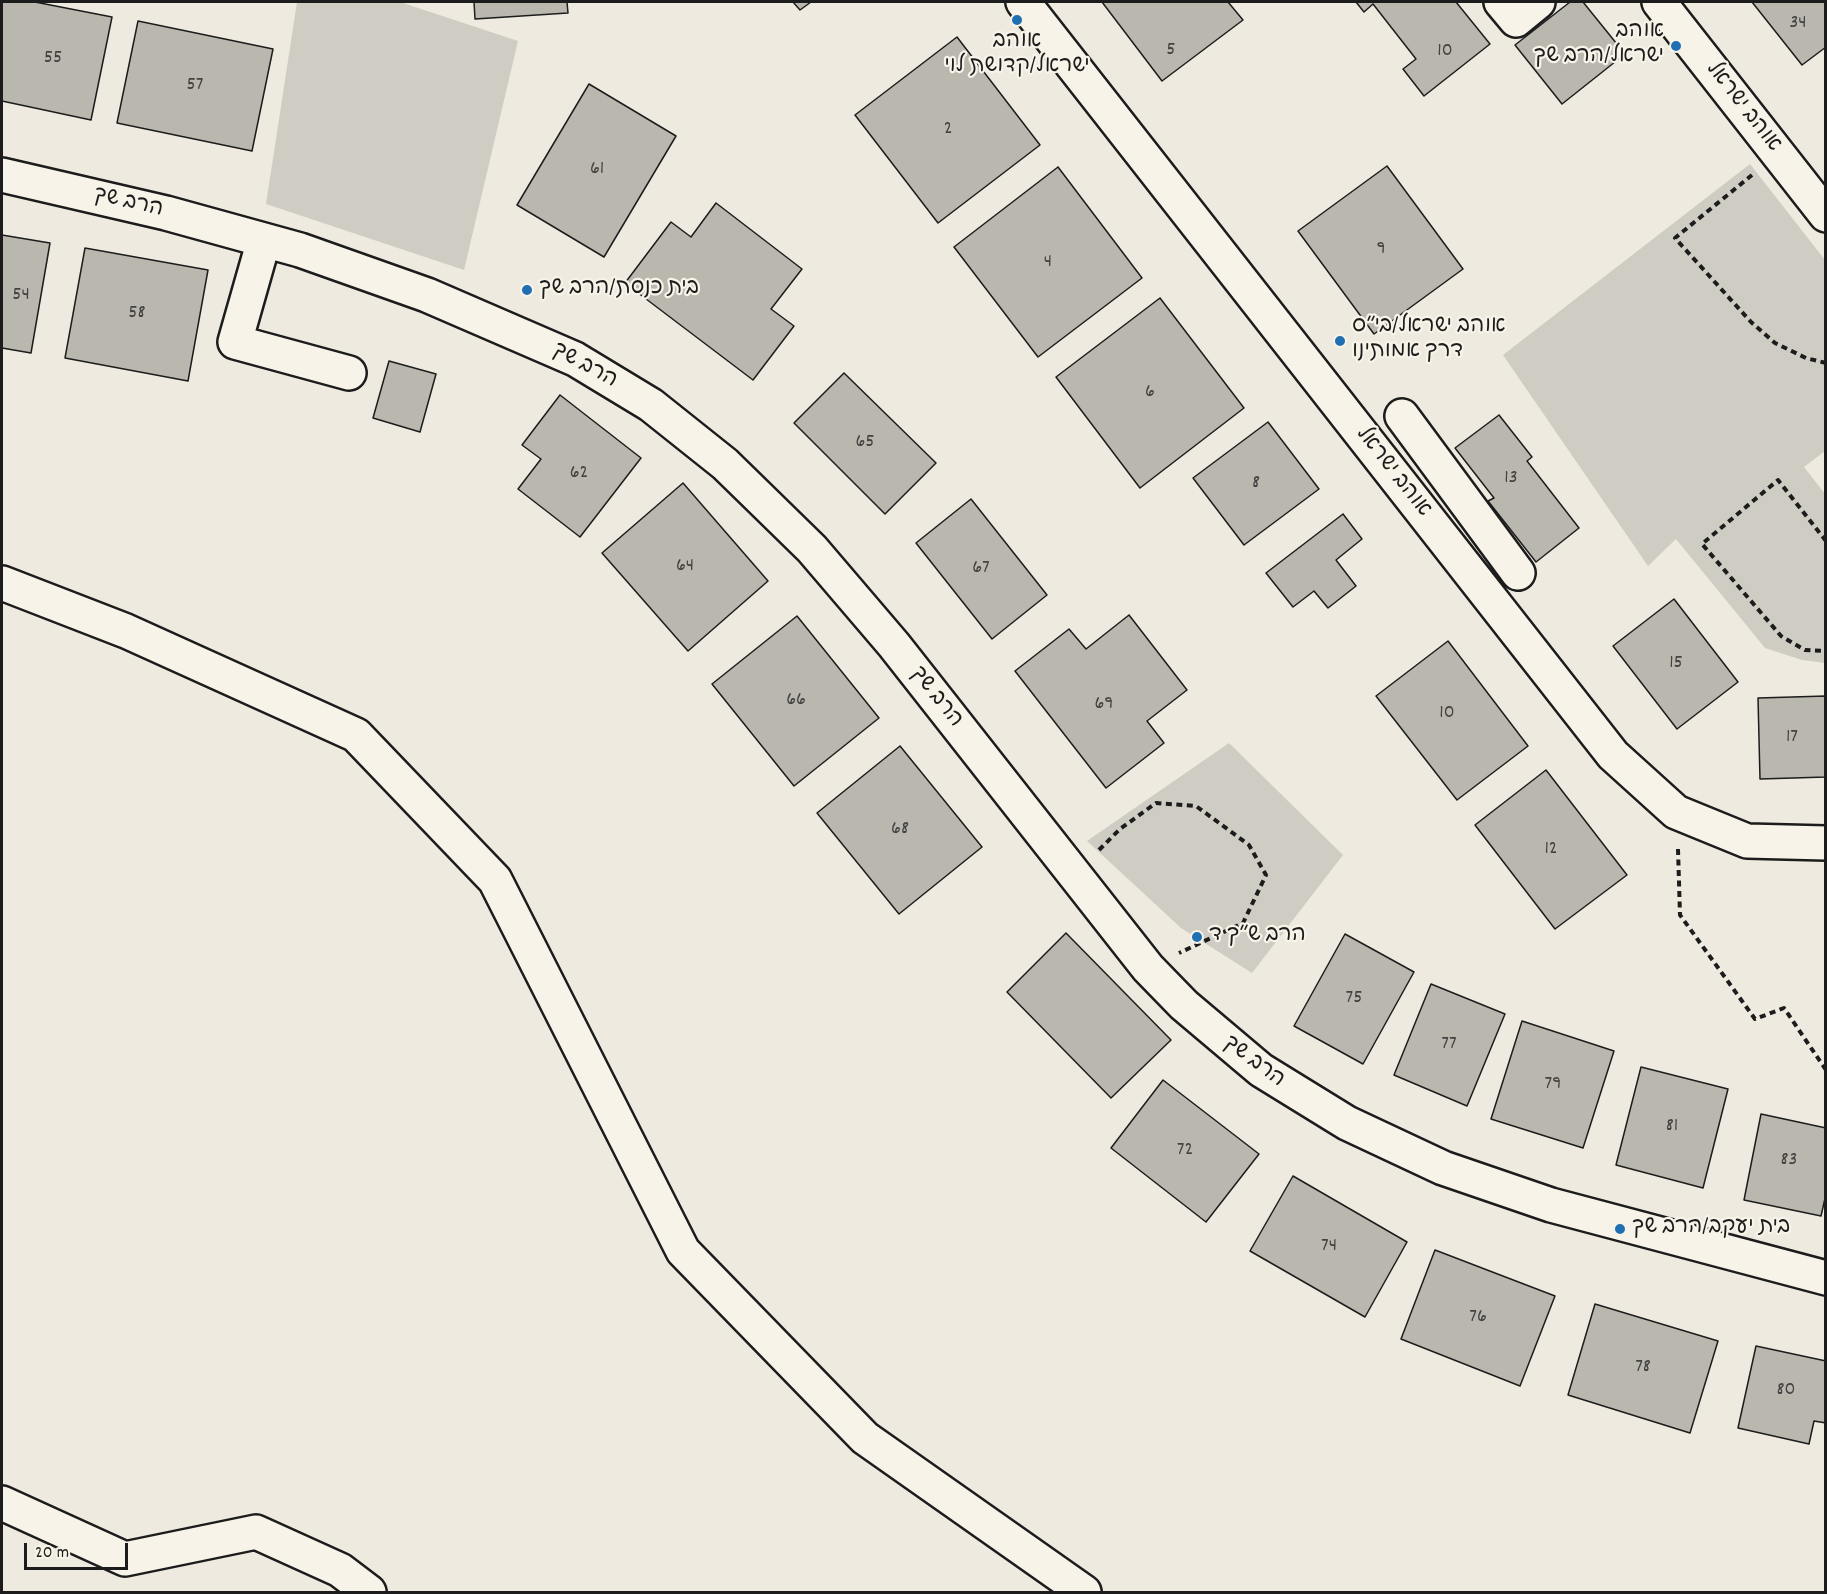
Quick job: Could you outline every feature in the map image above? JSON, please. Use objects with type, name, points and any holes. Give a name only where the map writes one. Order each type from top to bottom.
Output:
[{"type":"street","name":"אוהב ישראל","points":[[1023,2],[1613,755],[1676,812],[1747,841],[1826,843]]},
{"type":"street","points":[[1501,2],[1516,20],[1538,2]]},
{"type":"street","name":"אוהב ישראל","points":[[1659,2],[1826,215]]},
{"type":"street","name":"הרב שך","points":[[2,175],[166,213],[300,250],[427,295],[574,359],[660,413],[725,464],[812,549],[894,645],[1149,968],[1184,1005],[1261,1070],[1312,1103],[1394,1147],[1443,1168],[1551,1205],[1826,1278]]},
{"type":"street","points":[[264,240],[235,342],[349,373]]},
{"type":"street","points":[[1402,416],[1518,573]]},
{"type":"street","points":[[1422,512],[1457,490]]},
{"type":"street","points":[[2,583],[126,631],[356,735],[495,880],[682,1251],[866,1438],[1084,1593]]},
{"type":"street","points":[[2,1503],[125,1559],[256,1532],[340,1570],[369,1593]]},
{"type":"path","points":[[1778,154],[1675,238],[1751,322],[1775,343],[1806,358],[1826,363]]},
{"type":"path","points":[[1826,540],[1778,480],[1702,544],[1780,636],[1805,650],[1826,651]]},
{"type":"path","points":[[1074,875],[1120,829],[1156,803],[1196,806],[1249,845],[1266,875],[1243,923],[1149,968]]},
{"type":"path","points":[[1676,812],[1680,915],[1755,1019],[1784,1008],[1826,1070]]},
{"type":"shaded area","points":[[297,2],[400,2],[518,41],[464,270],[266,204]]},
{"type":"shaded area","points":[[1750,164],[1825,260],[1825,451],[1804,467],[1825,494],[1825,663],[1802,660],[1765,648],[1676,539],[1648,566],[1503,355]]},
{"type":"shaded area","points":[[1229,743],[1343,855],[1252,973],[1181,928],[1087,841]]},
{"type":"building","points":[[2,2],[35,2],[112,17],[91,120],[2,101]]},
{"type":"building","points":[[474,2],[567,2],[568,13],[475,19]]},
{"type":"building","points":[[793,2],[811,2],[800,10]]},
{"type":"building","points":[[1102,2],[1228,2],[1243,20],[1162,81]]},
{"type":"building","points":[[1356,2],[1456,2],[1490,44],[1424,96],[1403,69],[1416,59],[1373,4],[1364,12]]},
{"type":"building","points":[[1570,2],[1583,2],[1625,54],[1562,104],[1515,45]]},
{"type":"building","points":[[1752,2],[1826,2],[1826,47],[1802,65]]},
{"type":"building","points":[[138,21],[273,49],[252,151],[117,123]]},
{"type":"building","points":[[957,37],[1040,145],[938,223],[855,115]]},
{"type":"building","points":[[589,84],[676,136],[604,257],[517,205]]},
{"type":"building","points":[[1387,166],[1463,269],[1374,334],[1298,231]]},
{"type":"building","points":[[1058,167],[1142,278],[1038,357],[954,247]]},
{"type":"building","points":[[716,203],[802,269],[771,309],[794,326],[753,380],[625,283],[671,222],[691,237]]},
{"type":"building","points":[[2,235],[50,243],[31,353],[2,348]]},
{"type":"building","points":[[85,248],[208,270],[188,381],[65,358]]},
{"type":"building","points":[[1160,298],[1244,408],[1140,488],[1056,377]]},
{"type":"building","points":[[389,361],[436,374],[420,432],[373,418]]},
{"type":"building","points":[[844,373],[936,463],[885,514],[794,423]]},
{"type":"building","points":[[560,395],[641,458],[580,537],[518,489],[541,459],[522,445]]},
{"type":"building","points":[[1499,415],[1532,457],[1527,461],[1579,528],[1536,562],[1488,501],[1494,498],[1455,448]]},
{"type":"building","points":[[1268,422],[1319,489],[1244,545],[1193,478]]},
{"type":"building","points":[[683,483],[768,581],[688,651],[602,553]]},
{"type":"building","points":[[971,499],[1047,595],[992,639],[916,543]]},
{"type":"building","points":[[1343,514],[1362,539],[1336,560],[1356,586],[1328,608],[1314,591],[1293,607],[1266,573]]},
{"type":"building","points":[[1674,599],[1738,682],[1677,729],[1613,646]]},
{"type":"building","points":[[1129,615],[1187,690],[1147,721],[1164,743],[1106,788],[1015,671],[1069,629],[1086,649]]},
{"type":"building","points":[[797,616],[879,718],[794,786],[712,684]]},
{"type":"building","points":[[1448,641],[1528,746],[1457,800],[1376,696]]},
{"type":"building","points":[[1826,696],[1826,777],[1760,779],[1758,698]]},
{"type":"building","points":[[900,746],[982,847],[899,914],[817,813]]},
{"type":"building","points":[[1546,770],[1627,875],[1555,929],[1475,825]]},
{"type":"building","points":[[1066,933],[1171,1040],[1111,1098],[1007,992]]},
{"type":"building","points":[[1345,934],[1414,972],[1363,1064],[1294,1026]]},
{"type":"building","points":[[1431,984],[1505,1014],[1467,1106],[1394,1075]]},
{"type":"building","points":[[1522,1021],[1614,1051],[1583,1148],[1491,1119]]},
{"type":"building","points":[[1641,1067],[1728,1089],[1703,1188],[1616,1165]]},
{"type":"building","points":[[1163,1080],[1259,1154],[1206,1222],[1111,1148]]},
{"type":"building","points":[[1761,1114],[1826,1128],[1826,1194],[1821,1216],[1744,1200]]},
{"type":"building","points":[[1293,1176],[1407,1242],[1365,1317],[1250,1251]]},
{"type":"building","points":[[1435,1250],[1555,1296],[1520,1386],[1401,1339]]},
{"type":"building","points":[[1595,1304],[1718,1341],[1690,1433],[1568,1395]]},
{"type":"building","points":[[1756,1346],[1826,1361],[1826,1423],[1814,1421],[1809,1444],[1738,1428]]},
{"type":"place","name":"אוהב ישראל/קדושת לוי","points":[[1017,20]]},
{"type":"place","name":"אוהב ישראל/הרב שך","points":[[1676,46]]},
{"type":"place","name":"בית כנסת/הרב שך","points":[[527,290]]},
{"type":"place","name":"אוהב ישראל/בי״ס דרך אמותינו","points":[[1340,341]]},
{"type":"place","name":"הרב ש״ך ד","points":[[1197,937]]},
{"type":"place","name":"בית יעקב/הרב שך","points":[[1620,1229]]}]
